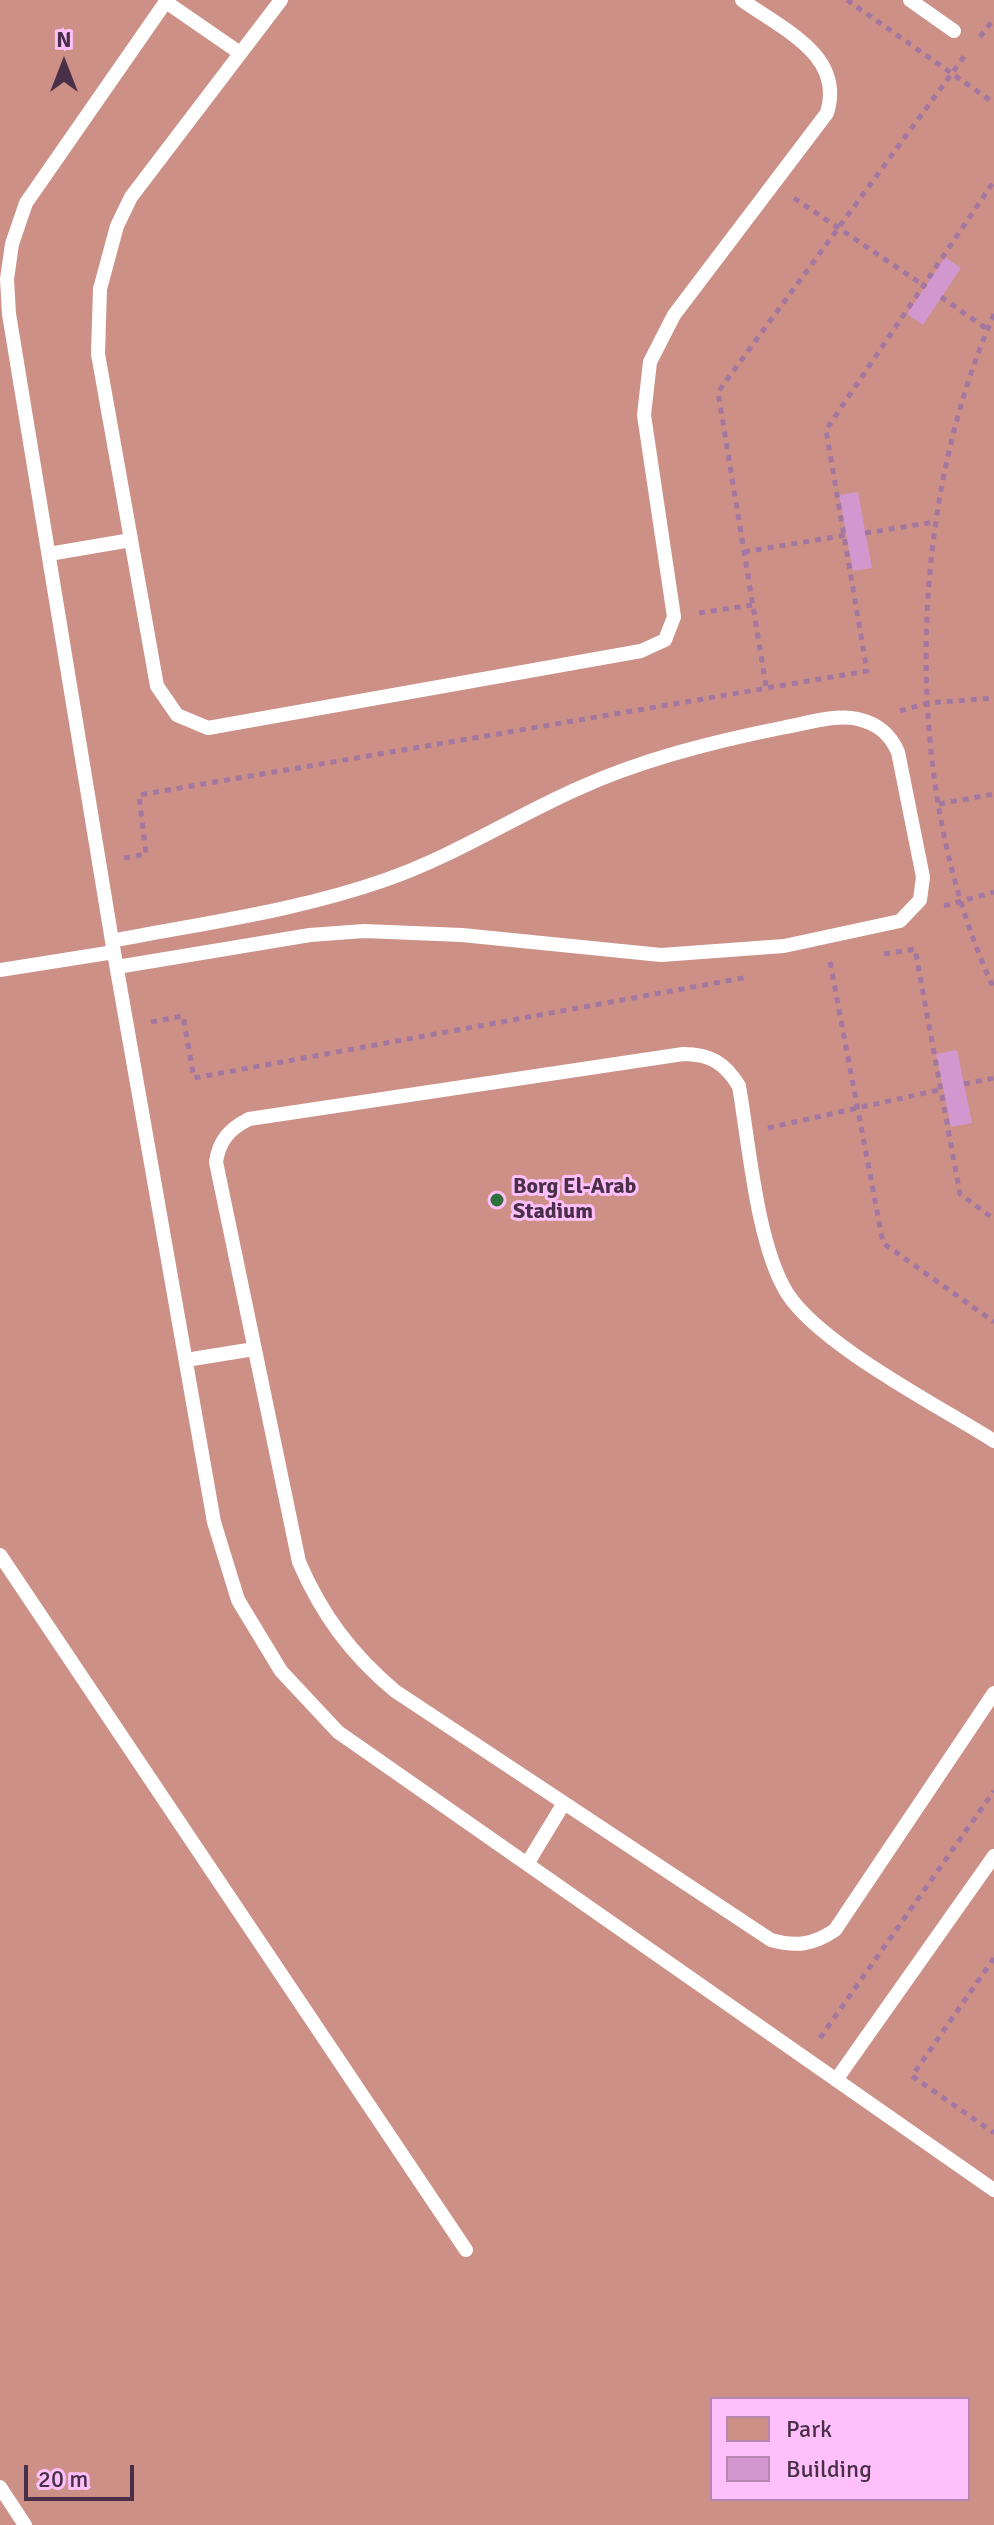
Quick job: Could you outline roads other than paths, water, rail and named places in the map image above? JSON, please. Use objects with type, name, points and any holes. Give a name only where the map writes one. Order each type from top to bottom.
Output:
[{"type":"lane","points":[[281,0],[131,197],[107,257],[99,299],[98,354],[157,686],[177,715],[208,728],[654,648],[665,640],[674,617],[644,415],[650,362],[674,315],[827,113],[832,96],[831,79],[825,63],[813,50],[742,0]]},
{"type":"lane","points":[[910,0],[954,31]]},
{"type":"lane","points":[[240,53],[167,1],[26,203],[6,243],[9,314],[114,953],[214,1522],[238,1600],[281,1671],[338,1732],[994,2190]]},
{"type":"lane","points":[[49,554],[131,540]]},
{"type":"lane","points":[[0,970],[114,953],[364,931],[462,935],[619,954],[704,954],[784,946],[900,921],[912,912],[920,900],[923,877],[911,810],[891,737],[868,722],[830,718],[691,749],[578,788],[430,863],[360,889],[114,953]]},
{"type":"lane","points":[[994,1441],[822,1332],[802,1313],[775,1268],[734,1079],[717,1060],[700,1054],[249,1119],[224,1137],[216,1162],[299,1562],[328,1620],[370,1670],[395,1691],[771,1940],[804,1945],[835,1930],[994,1693]]},
{"type":"lane","points":[[186,1360],[254,1349]]},
{"type":"lane","points":[[0,1555],[466,2250]]},
{"type":"lane","points":[[527,1864],[564,1803]]},
{"type":"lane","points":[[836,2080],[994,1856]]},
{"type":"lane","points":[[0,2487],[25,2525]]},
{"type":"place","name":"Borg El-Arab Stadium","points":[[497,1200]]}]
